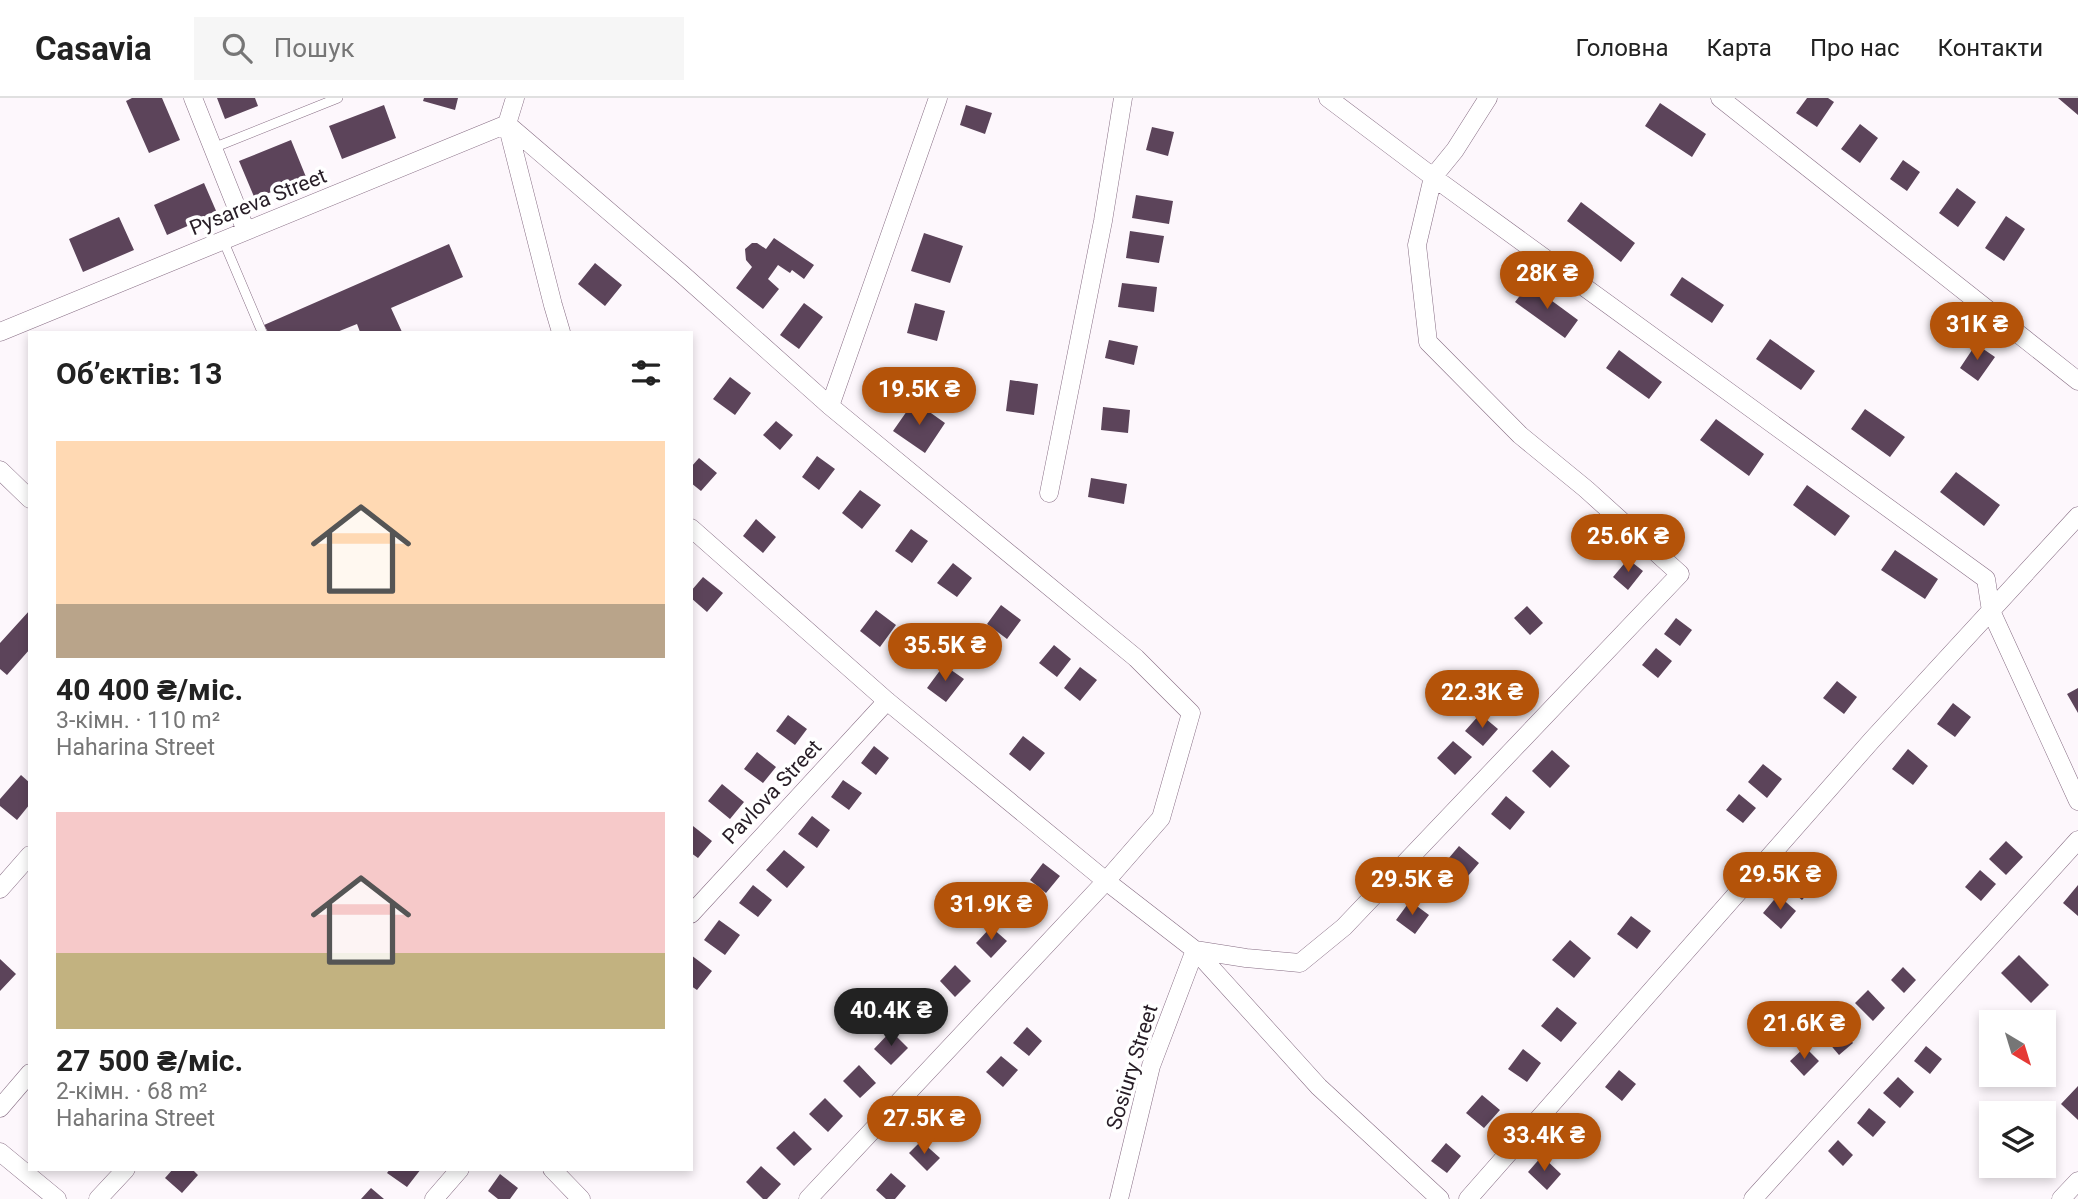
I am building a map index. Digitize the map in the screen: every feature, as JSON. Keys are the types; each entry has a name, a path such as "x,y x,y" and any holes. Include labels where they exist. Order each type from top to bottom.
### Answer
{"street":[{"path":"193,98 246,231"},
{"path":"515,98 507,124 561,331"},
{"path":"830,406 938,98"},
{"path":"1049,493 1103,221 1123,98"},
{"path":"1328,98 1986,579 1991,611 2078,802"},
{"path":"1195,950 1300,962 1344,927 1680,574 1586,489 1520,435 1428,342 1417,245 1433,177 1455,150 1488,98"},
{"path":"1720,98 2078,381"},
{"path":"507,124 830,406 1136,658 1191,713 1161,818 1106,881 808,1199"},
{"name":"Pysareva Street","path":"0,332 507,124"},
{"path":"0,470 28,497"},
{"path":"1468,1199 1872,740 2078,516"},
{"path":"694,535 887,701 1106,881 1195,950 1320,1087 1440,1199"},
{"name":"Pavlova Street","path":"693,912 887,701"},
{"path":"1754,1199 2078,840"},
{"path":"0,890 28,857"},
{"name":"Sosiury Street","path":"1119,1199 1151,1066 1195,950"},
{"path":"0,1108 28,1075"},
{"path":"0,1152 57,1199"},
{"path":"98,1199 123,1171"},
{"path":"434,1199 458,1171"},
{"path":"554,1171 581,1199"},
{"path":"2061,1199 2078,1181"}],"lane":[{"path":"213,148 338,98"},
{"path":"223,240 262,331"}],"building":[{"path":"132,98 162,98 180,140 149,153 126,101"},
{"path":"217,98 255,98 258,106 225,119"},
{"path":"424,98 458,98 455,110 423,101"},
{"path":"1807,98 1828,98 1834,102 1817,127 1796,113"},
{"path":"2058,98 2078,98 2078,115"},
{"path":"1660,103 1706,134 1692,157 1645,126"},
{"path":"384,105 396,138 342,159 329,126"},
{"path":"966,105 992,113 985,134 960,125"},
{"path":"1860,124 1878,138 1860,163 1841,149"},
{"path":"1152,127 1174,132 1168,156 1146,150"},
{"path":"291,140 306,177 255,199 239,161"},
{"path":"1903,160 1920,172 1907,191 1890,179"},
{"path":"204,183 217,213 167,235 154,205"},
{"path":"1957,188 1976,202 1958,227 1939,213"},
{"path":"1136,195 1173,201 1169,224 1132,218"},
{"path":"1581,202 1635,243 1621,262 1567,221"},
{"path":"2006,216 2025,229 2004,261 1985,248"},
{"path":"119,217 134,250 83,272 69,239"},
{"path":"1130,231 1164,236 1159,263 1126,258"},
{"path":"924,233 963,246 950,283 911,271"},
{"path":"774,238 814,265 804,279 792,270 790,273 778,265 768,279 779,289 763,309 736,288 752,267 746,260 745,249 752,243 757,243 766,249"},
{"path":"449,244 463,277 391,308 402,331 360,331 357,324 340,331 267,331 264,325"},
{"path":"595,263 622,285 605,306 578,284"},
{"path":"1682,277 1724,305 1712,323 1670,295"},
{"path":"1122,283 1157,287 1154,312 1118,307"},
{"path":"1529,284 1578,320 1565,338 1515,302"},
{"path":"804,303 823,317 799,349 780,335"},
{"path":"915,303 945,311 937,341 907,333"},
{"path":"1770,339 1815,371 1801,390 1756,359"},
{"path":"1109,340 1138,346 1134,365 1105,358"},
{"path":"1976,344 1995,357 1978,381 1960,368"},
{"path":"1619,350 1662,382 1649,399 1606,368"},
{"path":"730,377 751,393 735,415 713,399"},
{"path":"1010,380 1038,384 1034,415 1006,411"},
{"path":"914,401 945,423 925,453 893,431"},
{"path":"1103,407 1130,410 1128,433 1101,430"},
{"path":"1865,409 1905,437 1890,457 1851,429"},
{"path":"1716,419 1764,454 1749,476 1700,440"},
{"path":"776,421 793,435 780,450 763,435"},
{"path":"817,456 835,469 819,490 802,477"},
{"path":"699,458 717,473 701,491 693,485 693,465"},
{"path":"1956,472 2000,505 1984,526 1940,492"},
{"path":"1091,478 1127,484 1124,504 1088,497"},
{"path":"1807,485 1850,516 1835,536 1793,505"},
{"path":"860,490 881,505 862,529 842,513"},
{"path":"756,519 776,537 763,553 743,536"},
{"path":"911,529 928,541 912,563 895,551"},
{"path":"1895,550 1938,579 1925,599 1881,570"},
{"path":"1628,559 1643,571 1628,590 1613,577"},
{"path":"953,563 972,578 957,597 937,583"},
{"path":"703,577 723,593 707,612 693,600 693,589"},
{"path":"1001,605 1021,620 1007,639 987,624"},
{"path":"1527,606 1543,623 1530,635 1514,618"},
{"path":"876,610 896,625 880,647 860,631"},
{"path":"28,612 28,651 7,675 0,669 0,643"},
{"path":"1676,618 1692,630 1680,646 1664,634"},
{"path":"1054,645 1071,659 1057,677 1039,663"},
{"path":"1656,648 1672,661 1658,678 1642,665"},
{"path":"944,665 964,679 946,702 927,688"},
{"path":"1080,667 1097,680 1080,701 1064,688"},
{"path":"1521,672 1538,689 1522,705 1505,688"},
{"path":"1837,681 1857,697 1844,714 1823,698"},
{"path":"2078,688 2078,713 2067,694"},
{"path":"1953,703 1971,717 1955,737 1937,724"},
{"path":"1480,714 1498,729 1483,746 1465,731"},
{"path":"788,715 807,729 795,745 776,731"},
{"path":"1023,736 1045,753 1030,771 1009,754"},
{"path":"1453,741 1472,757 1455,775 1437,758"},
{"path":"874,746 889,758 876,775 861,763"},
{"path":"1908,749 1928,766 1913,785 1892,769"},
{"path":"1552,750 1570,766 1550,788 1532,771"},
{"path":"757,752 776,767 763,783 744,769"},
{"path":"1763,764 1782,779 1767,798 1748,782"},
{"path":"21,775 28,781 28,806 17,820 0,806 0,799"},
{"path":"843,780 862,793 849,810 831,797"},
{"path":"722,784 744,802 730,819 708,801"},
{"path":"1739,794 1756,808 1743,823 1726,810"},
{"path":"1506,796 1525,812 1510,830 1491,814"},
{"path":"812,816 830,830 817,848 798,834"},
{"path":"693,826 712,841 698,858 693,854"},
{"path":"2006,841 2023,857 2006,875 1989,859"},
{"path":"1459,846 1479,863 1463,882 1443,865"},
{"path":"784,850 805,867 787,888 766,870"},
{"path":"1043,863 1060,876 1046,893 1030,880"},
{"path":"1803,865 1820,880 1802,900 1785,886"},
{"path":"1980,870 1996,884 1981,901 1965,887"},
{"path":"753,885 772,900 758,917 739,903"},
{"path":"2078,885 2078,916 2063,903"},
{"path":"1778,895 1796,911 1781,929 1763,913"},
{"path":"1410,901 1429,915 1415,934 1396,920"},
{"path":"1631,916 1651,931 1637,949 1617,934"},
{"path":"719,920 740,935 725,955 704,940"},
{"path":"991,927 1007,941 991,958 976,943"},
{"path":"1570,940 1591,958 1574,978 1552,960"},
{"path":"2019,955 2049,985 2031,1003 2001,973"},
{"path":"693,957 712,971 697,990 693,987"},
{"path":"0,959 16,974 0,991"},
{"path":"955,965 971,981 955,997 940,981"},
{"path":"1903,967 1916,980 1904,993 1891,980"},
{"path":"1868,990 1885,1008 1873,1021 1855,1003"},
{"path":"917,1002 934,1018 920,1034 903,1018"},
{"path":"1557,1007 1577,1023 1561,1042 1541,1026"},
{"path":"1837,1023 1853,1043 1839,1055 1822,1035"},
{"path":"1027,1027 1042,1041 1029,1056 1013,1043"},
{"path":"891,1031 908,1048 891,1065 874,1049"},
{"path":"1926,1046 1942,1059 1930,1074 1914,1061"},
{"path":"1805,1047 1819,1061 1804,1076 1790,1061"},
{"path":"1523,1049 1541,1063 1527,1082 1508,1069"},
{"path":"1001,1056 1018,1070 1003,1087 986,1072"},
{"path":"859,1065 876,1083 860,1098 843,1081"},
{"path":"1619,1070 1636,1084 1622,1101 1605,1087"},
{"path":"1898,1077 1914,1092 1900,1108 1883,1093"},
{"path":"2078,1086 2078,1120 2061,1104"},
{"path":"1482,1095 1500,1110 1484,1128 1466,1113"},
{"path":"825,1098 843,1116 828,1132 809,1114"},
{"path":"1869,1108 1886,1122 1873,1137 1857,1123"},
{"path":"947,1110 965,1124 950,1142 933,1128"},
{"path":"1578,1115 1597,1130 1584,1146 1566,1130"},
{"path":"794,1131 812,1149 794,1166 776,1148"},
{"path":"1838,1140 1853,1155 1843,1166 1828,1151"},
{"path":"921,1141 940,1158 927,1171 909,1153"},
{"path":"1446,1143 1461,1156 1447,1173 1431,1161"},
{"path":"1542,1156 1561,1174 1547,1190 1528,1172"},
{"path":"761,1166 781,1184 767,1199 763,1199 746,1182"},
{"path":"171,1171 194,1171 198,1175 182,1193 165,1178"},
{"path":"388,1171 419,1171 407,1187 387,1173"},
{"path":"891,1173 906,1186 895,1199 886,1199 876,1190"},
{"path":"500,1174 518,1188 510,1199 498,1199 488,1191"},
{"path":"371,1188 384,1199 361,1199"}]}
